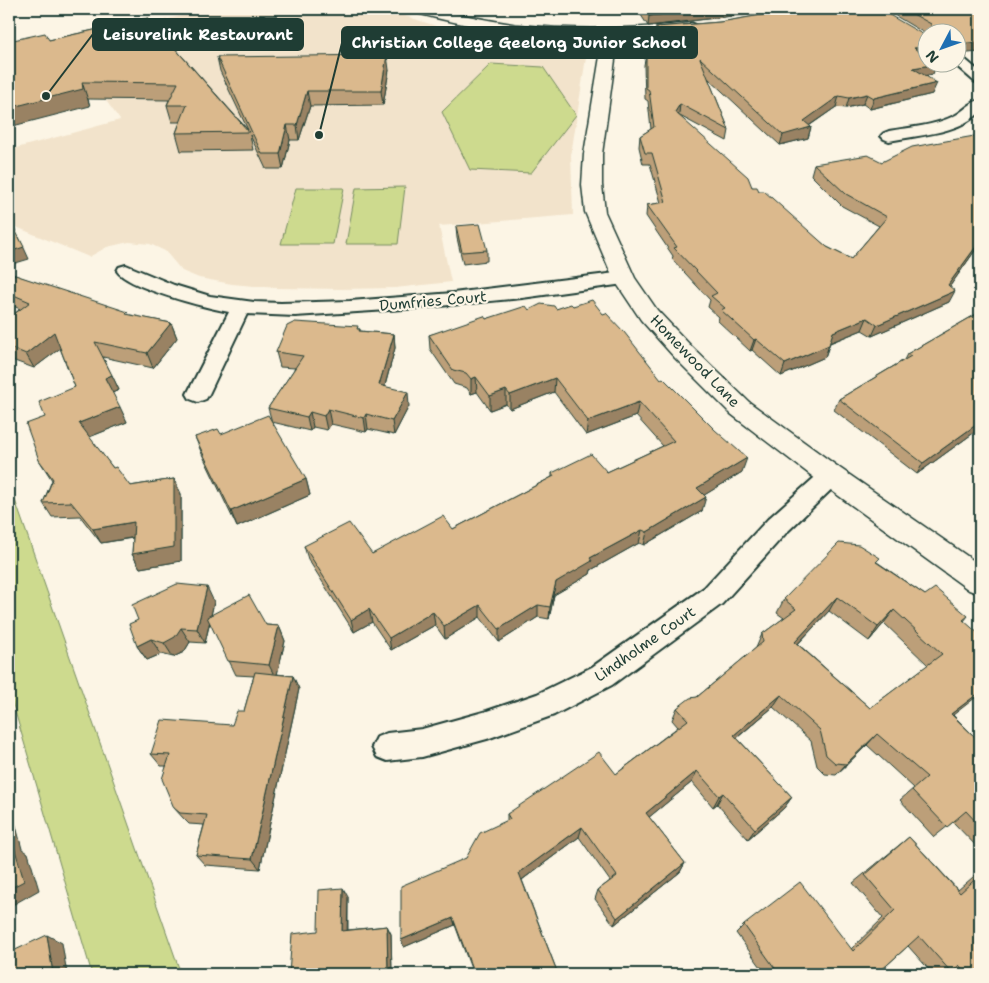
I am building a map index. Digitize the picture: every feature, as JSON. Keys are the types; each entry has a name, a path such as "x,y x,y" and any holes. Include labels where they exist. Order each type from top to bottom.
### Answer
{"street":[{"path":"418,9 494,26 535,31 611,34 707,27"},
{"path":"769,15 798,12"},
{"name":"Homewood Lane","path":"611,34 593,154 592,185 595,212 624,278 649,315 683,352 740,408 831,476 980,581"},
{"path":"966,67 980,79"},
{"path":"889,136 943,125 964,118 980,104"},
{"name":"Dumfries Court","path":"126,271 156,286 189,297 240,307 326,307 460,300 624,278"},
{"path":"198,394 240,307"},
{"name":"Lindholme Court","path":"386,747 422,743 487,725 544,705 602,676 713,596 777,526 831,476"}],"shaded area":[{"path":"211,9 384,9 436,26 469,33 583,47 587,51 571,155 573,215 439,226 451,282 395,288 341,289 277,288 232,284 199,278 182,271 165,251 150,244 129,242 107,247 89,257 9,224 9,150 120,120 66,45 78,40"}],"green space":[{"path":"491,64 543,67 576,115 531,173 470,170 442,112"},
{"path":"405,187 398,244 346,244 356,188"},
{"path":"296,188 344,188 333,244 281,244"},
{"path":"9,483 181,974 92,974 9,691"}],"building":[{"path":"645,9 709,9 649,16"},
{"path":"797,9 879,9 916,30 916,48 914,48 916,50 916,68 913,68 916,72 919,72 937,83 874,98 867,94 849,98 839,96 804,121 811,127 783,135 700,58 729,130 680,104 675,112 748,177 752,187 757,187 759,191 764,191 827,247 851,259 887,217 846,194 814,164 868,155 882,162 912,147 980,135 980,241 948,285 955,291 877,325 867,318 833,332 829,345 785,364 756,339 754,340 721,310 725,308 711,296 717,293 674,248 677,247 647,205 666,202 652,153 645,153 640,136 654,127 649,90 646,88 646,55 658,44 667,43 656,27 720,22"},
{"path":"904,9 980,9 980,42 966,43 966,22 927,22"},
{"path":"148,18 249,132 176,133 187,105 167,105 178,83 82,82 83,89 9,108 9,41 45,33 49,40"},
{"path":"387,55 381,91 307,91 297,125 287,125 280,154 262,154 217,57"},
{"path":"480,224 487,250 462,252 456,226"},
{"path":"13,226 24,247 9,252 9,227"},
{"path":"9,273 128,312 126,314 171,323 147,353 95,342 112,375 105,378 120,407 79,423 113,468 116,467 130,486 174,479 174,547 132,554 134,522 93,529 71,502 43,503 53,479 39,460 26,424 45,417 39,402 75,387 54,332 26,354 9,347 9,318 30,302 9,293"},
{"path":"592,300 603,314 606,313 624,332 661,379 663,378 715,430 747,458 697,488 706,497 647,532 642,530 590,558 592,561 556,582 550,607 538,605 499,629 480,605 444,626 433,612 389,638 369,609 351,620 304,546 349,523 372,554 443,516 453,529 554,476 552,473 591,454 607,472 674,441 639,402 588,421 555,378 510,395 506,390 490,396 476,377 471,379 466,373 453,370 429,335 484,316 486,319 526,306 529,310 541,304 554,306 556,309"},
{"path":"980,312 980,422 923,463 839,399 911,356 907,354"},
{"path":"295,322 358,326 357,329 360,329 359,331 394,334 379,385 408,392 392,421 366,414 364,418 328,409 324,416 310,412 307,417 268,408 303,356 276,352 287,326"},
{"path":"268,415 306,479 231,511 195,437 218,429 221,434"},
{"path":"839,543 859,545 880,558 876,562 925,595 935,588 968,616 963,620 980,635 980,692 951,714 980,742 980,826 966,811 947,827 912,790 927,777 877,734 846,764 835,763 826,755 820,730 781,695 734,735 792,797 755,829 723,793 719,796 697,771 646,813 685,863 617,918 598,890 617,876 582,827 519,873 558,974 474,974 453,918 401,940 401,886 466,858 480,833 510,819 507,814 599,752 616,774 688,720 677,708 690,698 697,697 763,642 762,634 796,609 784,599","holes":["837,597 878,627 894,610 942,654 870,708 795,642"]},
{"path":"177,584 207,587 197,629 181,628 175,637 164,643 151,639 137,646 129,624 138,620 132,605"},
{"path":"249,595 266,625 279,626 269,665 228,661 207,617"},
{"path":"255,672 293,676 252,859 196,855 207,815 180,813 174,808 162,779 170,755 151,754 162,720 232,725 237,711 244,711"},
{"path":"909,837 960,893 980,875 980,971 977,974 967,974 959,965 952,973 919,936 877,974 779,974 744,925 800,882 853,951 895,910 865,875"},
{"path":"13,843 24,881 9,889 9,845"},
{"path":"343,888 342,931 387,926 388,974 306,974 306,972 289,974 292,934 318,931 319,890"},
{"path":"47,935 53,974 9,974 9,953"}],"place":[{"name":"Leisurelink Restaurant","path":"46,96"},
{"name":"Christian College Geelong Junior School","path":"319,135"}]}
